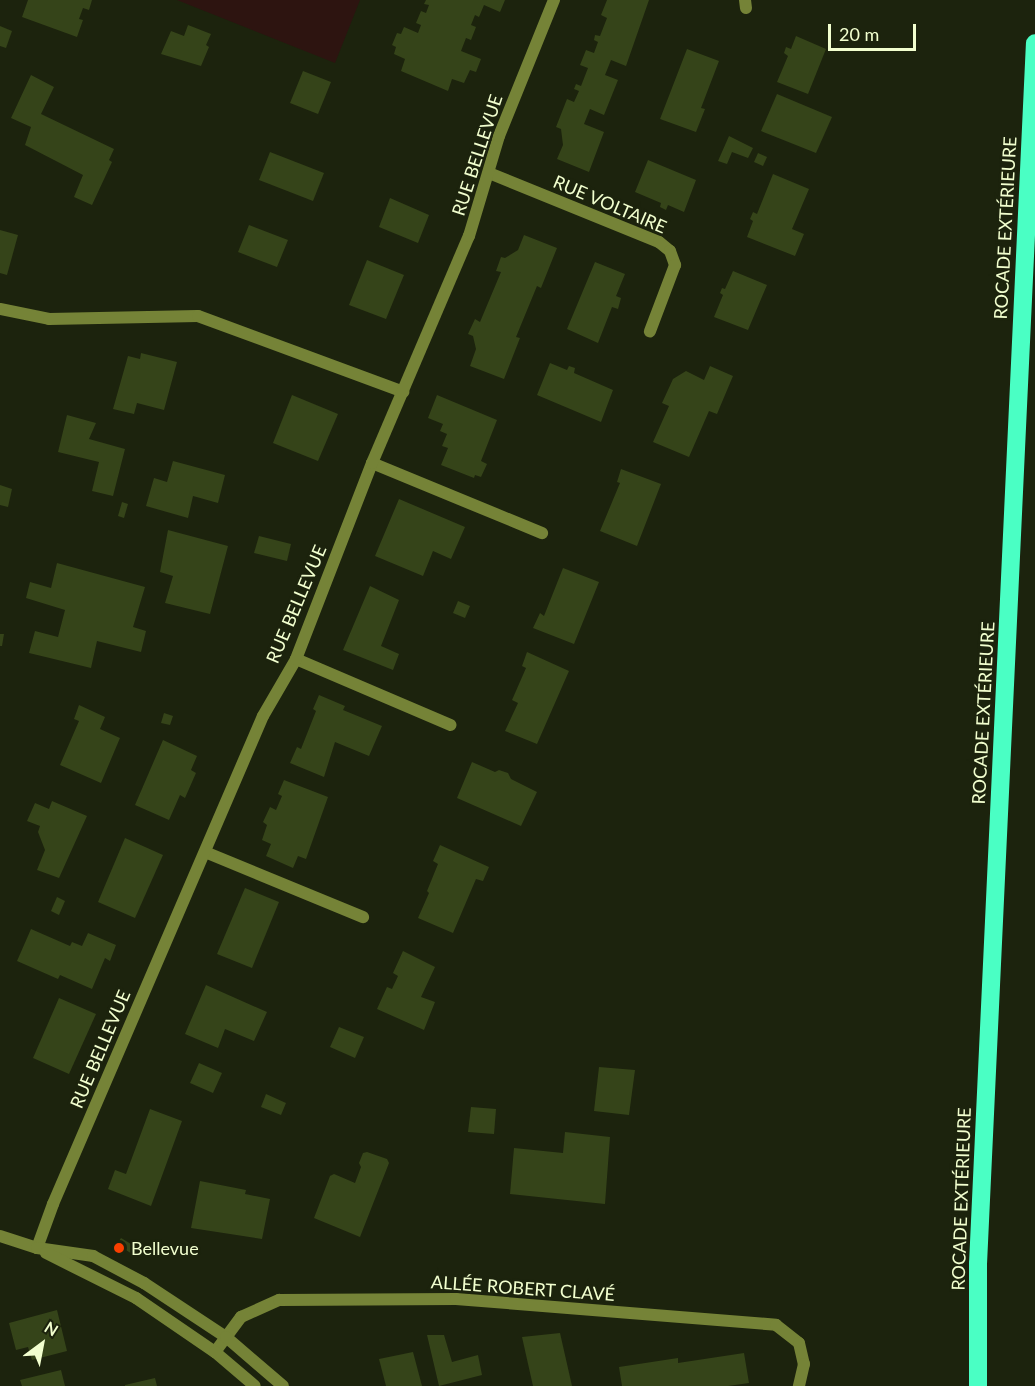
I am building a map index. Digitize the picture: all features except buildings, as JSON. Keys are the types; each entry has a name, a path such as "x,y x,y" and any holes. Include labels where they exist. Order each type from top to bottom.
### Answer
{"highway":[{"name":"ROCADE EXTÉRIEURE","path":"978,1386 978,1264 1035,43"}],"street":[{"name":"RUE BELLEVUE","path":"37,1248 52,1204 263,716 296,659 372,463 469,236 500,136 554,0"},
{"name":"RUE VOLTAIRE","path":"489,173 659,242 670,251 675,265 650,331"},
{"path":"0,309 49,319 198,316 403,392"},
{"path":"372,463 543,533"},
{"path":"296,659 452,725"},
{"path":"205,852 363,916"},
{"path":"0,1236 37,1248 136,1298 215,1352 255,1386"},
{"path":"37,1248 93,1256 144,1283 226,1337 283,1386"},
{"name":"ALLÉE ROBERT CLAVÉ","path":"215,1352 241,1317 279,1300 456,1299 776,1325 799,1342 804,1364 799,1386"}],"shaded area":[{"path":"177,0 360,0 335,63"}],"place":[{"name":"Bellevue","path":"119,1248"}]}
